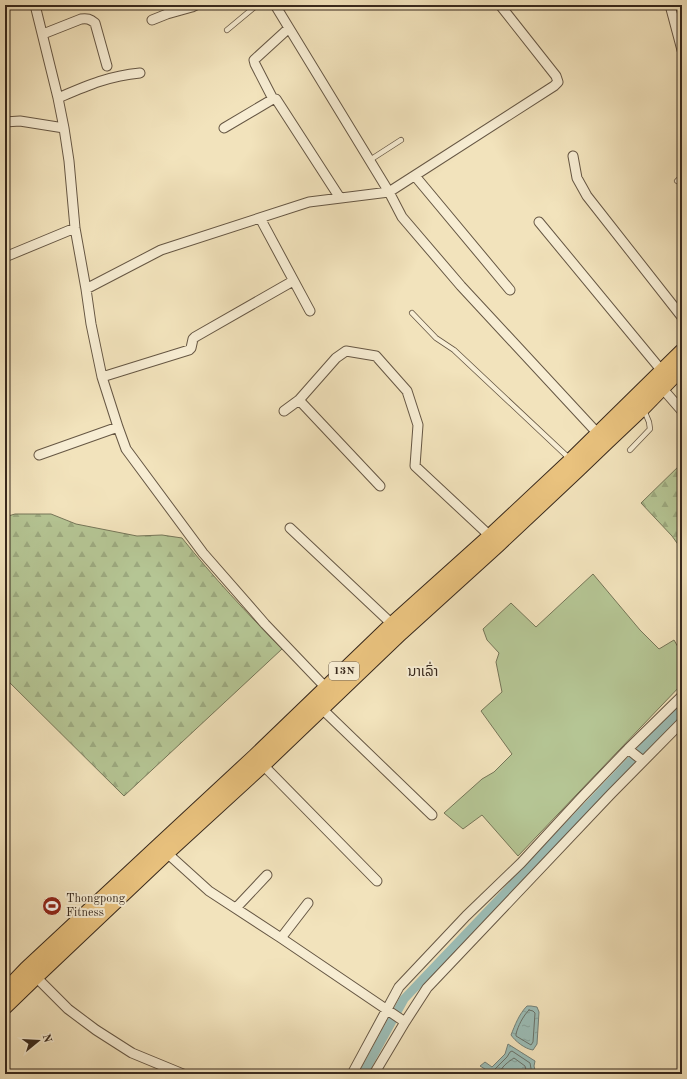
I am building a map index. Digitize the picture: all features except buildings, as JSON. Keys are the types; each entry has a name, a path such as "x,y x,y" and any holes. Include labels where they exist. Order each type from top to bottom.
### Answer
{"highway":[{"name":"13N","path":"331,692 401,633 579,469 634,399 682,351"},
{"name":"13N","path":"7,996 318,705 392,624 490,536 571,460 643,408 682,368"},
{"name":"13N","path":"31,972 167,853 263,765 318,705"}],"street":[{"path":"35,5 64,128 69,161 75,228 91,324 102,377 126,449 202,553 264,624 331,692"},
{"path":"152,20 196,5"},
{"path":"275,5 370,160 402,217 461,286 602,438"},
{"path":"86,289 161,250 309,202 389,192 554,86 558,82 556,76 500,5"},
{"path":"670,5 680,31 682,50"},
{"path":"43,34 81,19 85,18 91,20 95,24 107,66"},
{"path":"289,28 254,60 255,64 274,99 278,101 340,198"},
{"path":"58,98 100,81 123,74 140,73"},
{"path":"224,128 274,99"},
{"path":"5,122 20,121 64,128"},
{"path":"573,156 577,178 587,196 682,317"},
{"path":"415,176 510,290"},
{"path":"260,218 310,311"},
{"path":"538,222 662,371"},
{"path":"5,257 75,228"},
{"path":"102,377 189,350 193,339 293,281"},
{"path":"284,411 299,400 336,358 346,350 376,356 407,391 418,425 415,466 490,536"},
{"path":"662,388 682,411"},
{"path":"299,400 380,486"},
{"path":"39,455 118,427"},
{"path":"290,528 392,624"},
{"path":"352,1074 390,1011 399,987 466,916 521,863 628,749 682,696"},
{"path":"318,705 432,815"},
{"path":"374,1074 403,1021 426,988 682,722"},
{"path":"628,749 643,761"},
{"path":"263,765 377,881"},
{"path":"167,853 209,891 403,1021"},
{"path":"236,908 267,875"},
{"path":"281,938 308,903"},
{"path":"31,972 68,1009 96,1030 132,1053 183,1074"}],"lane":[{"path":"227,30 257,5"},
{"path":"370,160 401,140"},
{"path":"677,181 682,176"},
{"path":"412,313 436,338 454,350 571,460"},
{"path":"630,450 650,428 643,408"}],"green space":[{"path":"682,463 682,550 672,536 641,503"},
{"path":"15,514 51,514 76,524 137,536 162,535 182,538 230,595 282,649 124,796 5,678 5,517"},
{"path":"593,574 640,630 659,649 674,640 682,654 682,684 518,856 482,815 463,829 444,813 482,779 494,772 512,754 481,711 502,692 496,662 499,653 487,640 483,629 511,603 536,627"}],"water":[{"path":"527,1006 537,1007 539,1012 537,1044 533,1050 520,1044 511,1035 519,1016"},
{"path":"508,1044 535,1061 534,1066 536,1074 493,1074 480,1066 485,1062 492,1067 505,1054"}],"waterway":[{"path":"363,1074 404,999 682,709"}],"place":[{"name":"Thongpong Fitness","path":"52,906"}],"district":[{"name":"ນາເລົ່າ","path":"423,672"}]}
